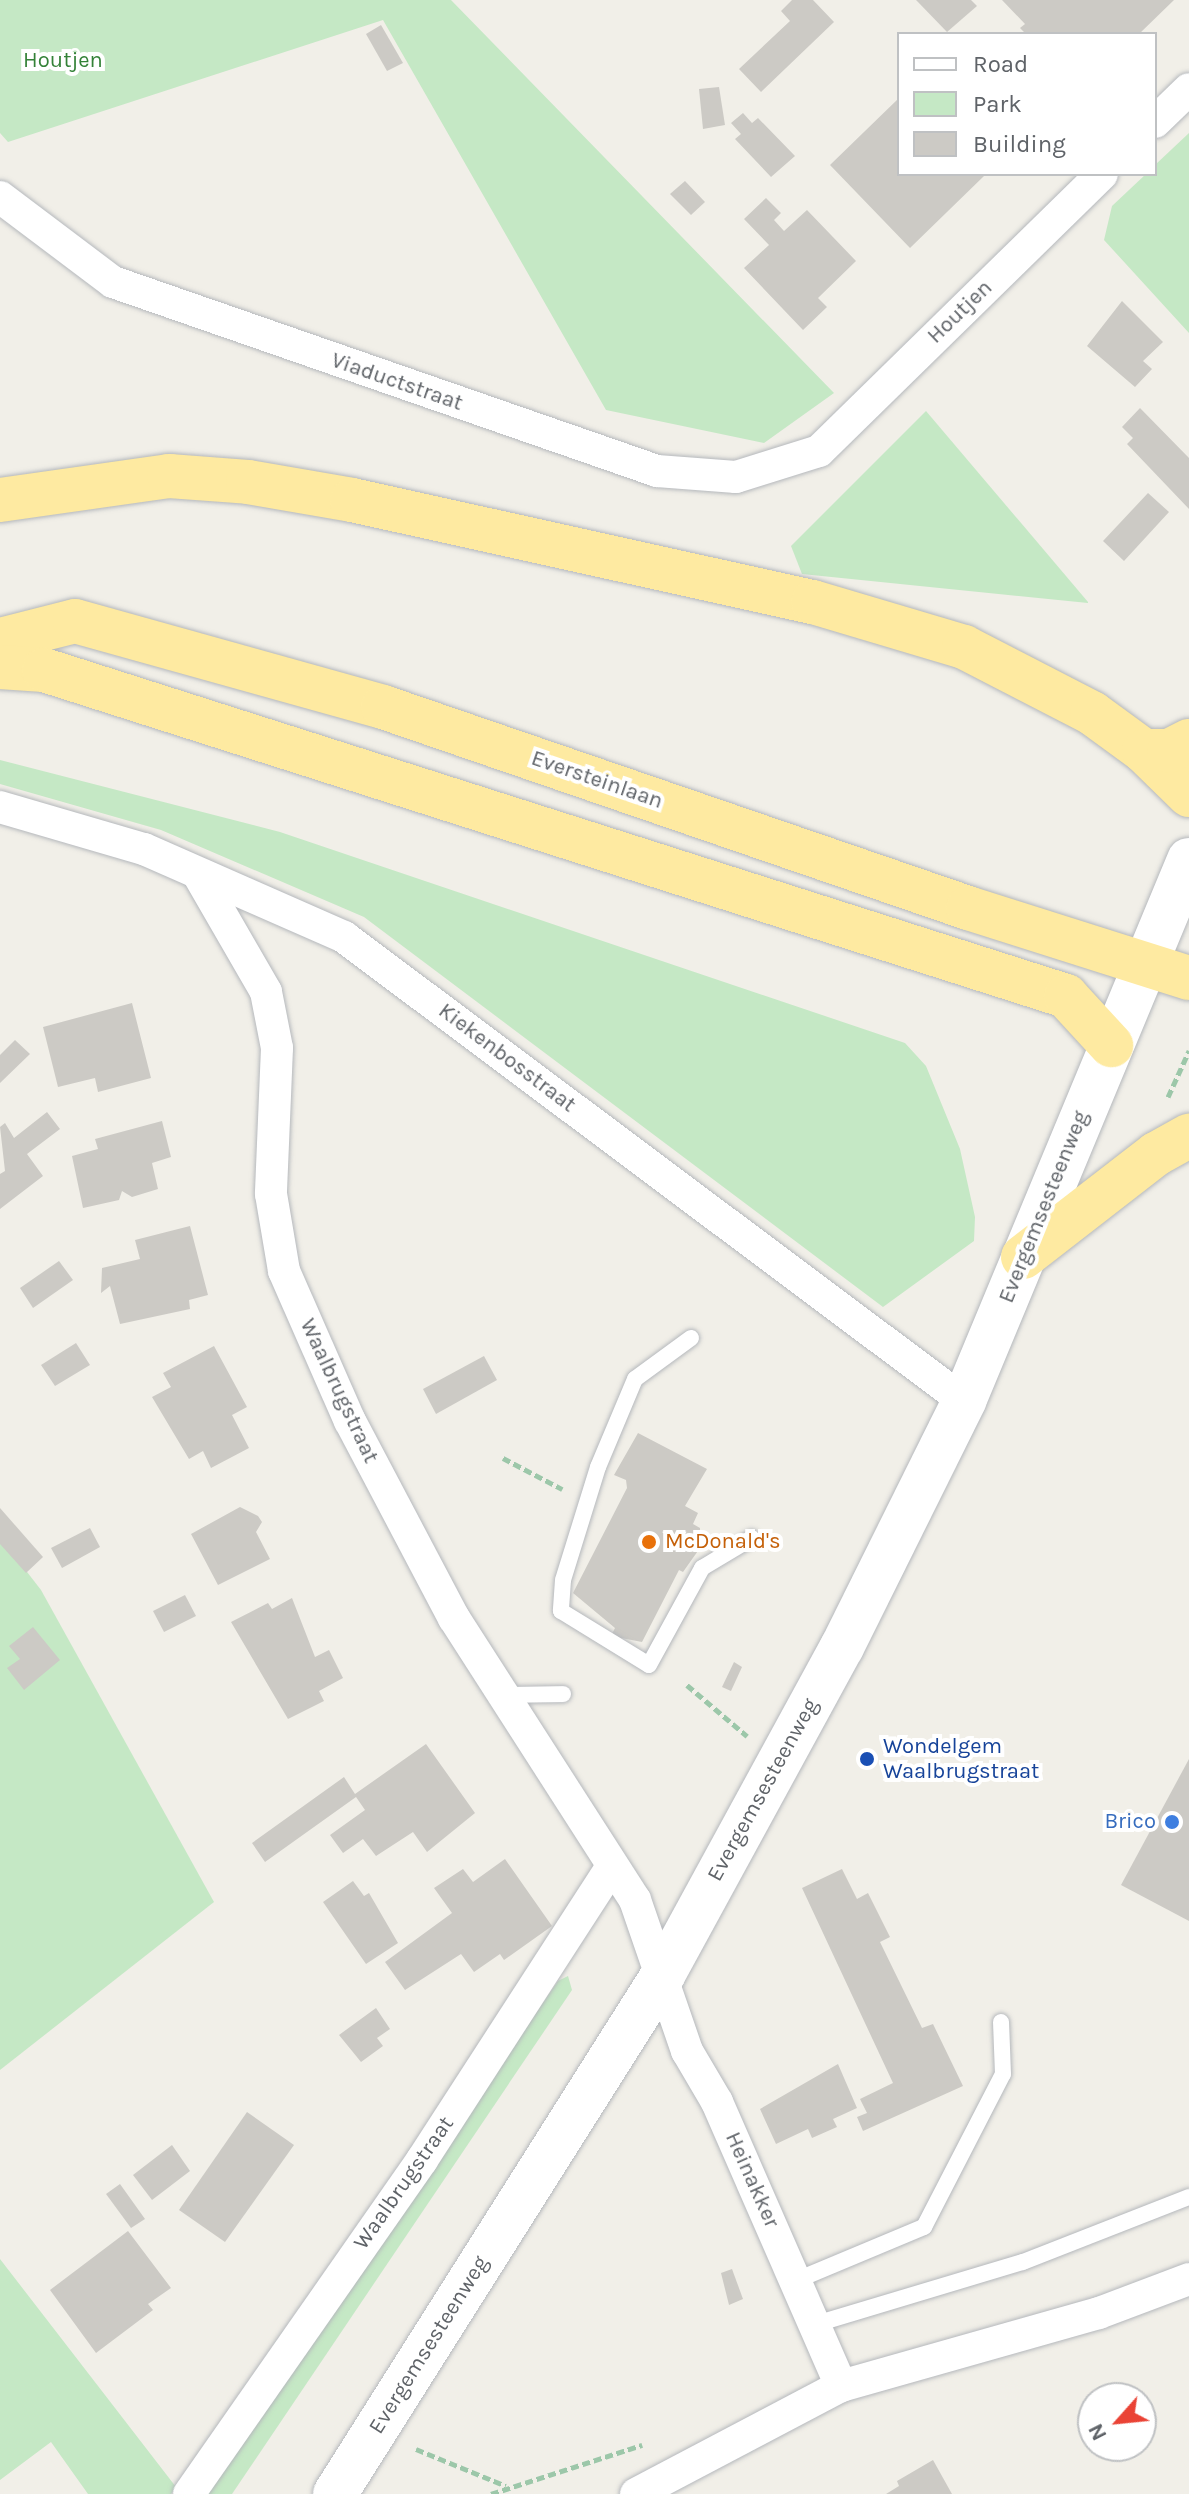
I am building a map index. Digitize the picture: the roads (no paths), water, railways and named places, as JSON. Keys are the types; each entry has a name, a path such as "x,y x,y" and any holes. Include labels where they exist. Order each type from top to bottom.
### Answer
{"highway":[{"path":"0,500 169,476 352,500 813,602 964,647 1092,713 1144,751 1189,795"},
{"name":"Eversteinlaan","path":"0,640 75,621 326,690 1189,978"},
{"path":"0,667 44,670 1066,996 1111,1045"},
{"path":"1144,751 1169,751 1189,741"},
{"path":"1023,1257 1156,1154 1189,1136"}],"main road":[{"name":"Evergemsesteenweg","path":"335,2494 663,1975 842,1647 964,1401 1189,860"},
{"path":"1145,964 1189,958"}],"street":[{"path":"1157,120 1189,89"},
{"name":"Houtjen","path":"819,451 1100,176"},
{"name":"Viaductstraat","path":"0,197 113,282 657,471 736,477 819,451"},
{"name":"Kiekenbosstraat","path":"0,807 144,849 344,937 964,1401"},
{"name":"Waalbrugstraat","path":"198,874 266,992 277,1048 271,1194 284,1271 350,1421 499,1695 635,1900 663,1975"},
{"name":"Waalbrugstraat","path":"189,2494 422,2160 611,1868"},
{"name":"Heinakker","path":"663,1975 687,2051 717,2102 841,2386"},
{"path":"636,2494 841,2386 1099,2313 1189,2279"}],"lane":[{"path":"691,1338 635,1379 587,1503 563,1580 561,1611 649,1665 702,1568 752,1538"},
{"path":"499,1695 563,1694"},
{"path":"797,2280 924,2227 1003,2074 1001,2022"},
{"path":"816,2324 1023,2262 1189,2197"}],"place":[{"name":"McDonald's","path":"649,1542"},
{"name":"Wondelgem Waalbrugstraat","path":"867,1759"},
{"name":"Brico","path":"1172,1822"}]}
